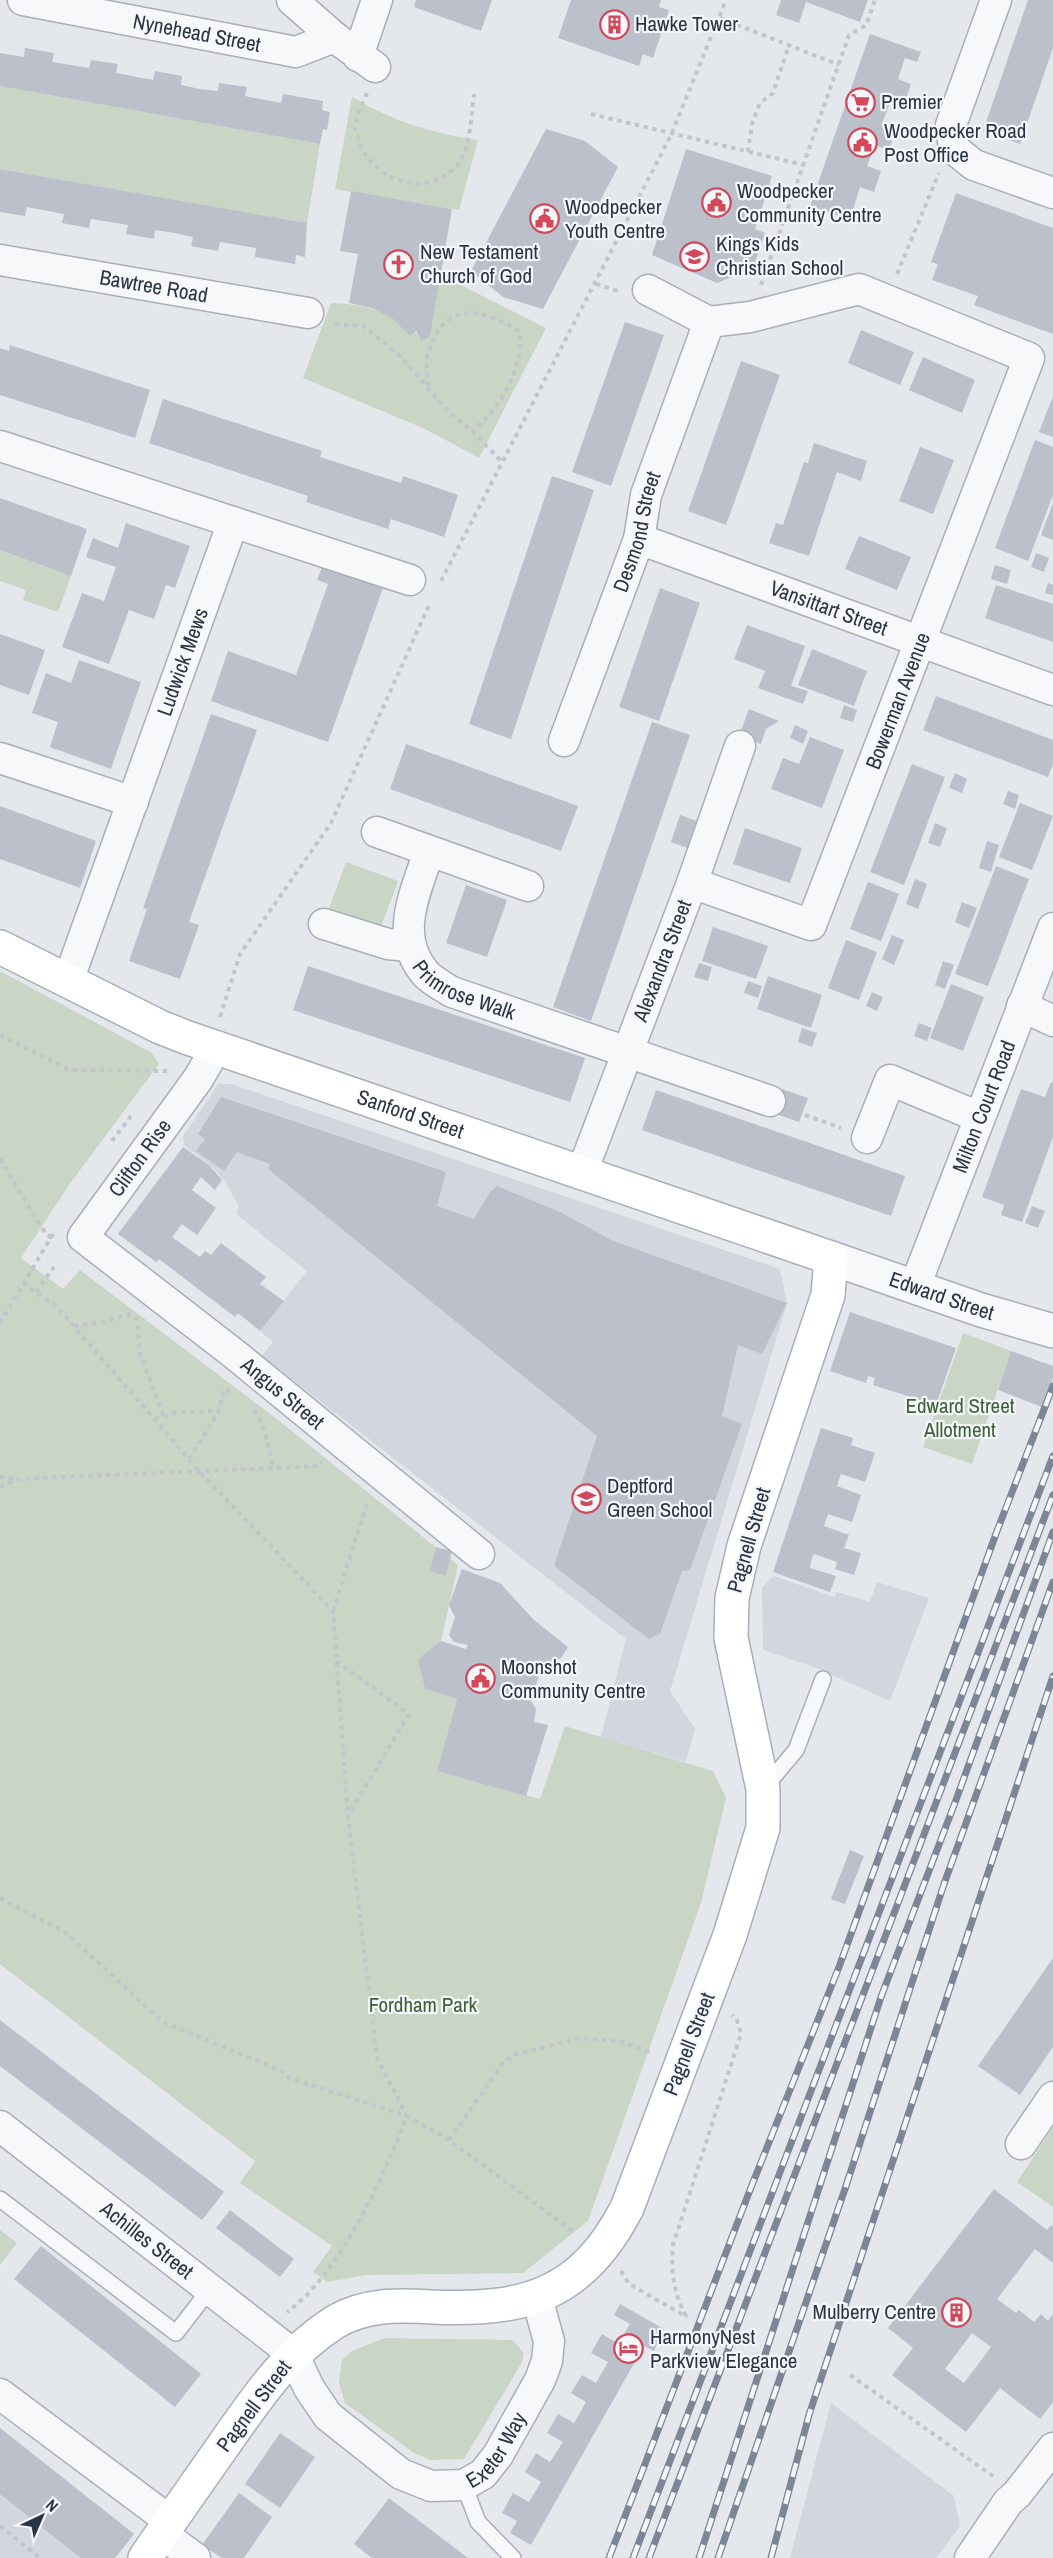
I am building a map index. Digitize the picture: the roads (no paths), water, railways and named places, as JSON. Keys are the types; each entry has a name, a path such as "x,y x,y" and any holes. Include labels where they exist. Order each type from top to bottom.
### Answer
{"main road":[{"name":"Sanford Street","path":"0,947 160,1027 831,1258"},
{"name":"Pagnell Street","path":"159,2538 266,2385 293,2354 337,2321 363,2310 395,2305 499,2307 537,2298 574,2276 614,2235 627,2208 751,1874 763,1828 763,1789 731,1638 732,1598 751,1524 828,1295 831,1258"}],"street":[{"name":"Nynehead Street","path":"23,0 296,52 334,37"},
{"path":"292,0 334,37 366,61 377,0"},
{"path":"996,0 951,125 954,149 974,165 1053,194"},
{"name":"Bawtree Road","path":"0,260 308,313"},
{"name":"Bowerman Avenue","path":"692,883 811,925 1029,358 859,289 750,317 709,322"},
{"path":"648,290 709,322"},
{"name":"Desmond Street","path":"564,741 639,539 646,495 709,322"},
{"path":"0,446 410,580"},
{"name":"Ludwick Mews","path":"68,981 233,522"},
{"name":"Vansittart Street","path":"639,539 1053,690"},
{"name":"Alexandra Street","path":"582,1172 692,883 740,746"},
{"path":"0,758 133,802"},
{"path":"377,832 528,886"},
{"name":"Primrose Walk","path":"429,851 407,917 409,946 426,974 452,992 626,1054 770,1101"},
{"path":"324,924 388,944 409,946"},
{"name":"Milton Court Road","path":"915,1286 1053,928"},
{"path":"1022,1006 1053,1021"},
{"name":"Clifton Rise","path":"69,1239 198,1079 208,1062 211,1045"},
{"path":"867,1138 890,1080 979,1116"},
{"name":"Angus Street","path":"69,1239 233,1353 478,1554"},
{"name":"Edward Street","path":"831,1258 981,1310 1053,1331"},
{"path":"1021,2144 1053,2097"},
{"name":"Achilles Street","path":"0,2126 293,2354"},
{"name":"Exeter Way","path":"293,2354 309,2388 328,2416 401,2474 431,2486 464,2485 483,2474 498,2454 540,2380 547,2361 549,2341 537,2298"},
{"path":"0,2394 159,2538 195,2558"},
{"path":"970,2558 1008,2502 1009,2488 1053,2448"}],"lane":[{"path":"763,1789 796,1750 823,1679"},
{"path":"0,2199 176,2333 210,2289"},
{"path":"464,2485 478,2522 513,2558"}],"railway":[{"path":"609,2558 750,2190 839,1967 997,1531 1053,1386"},
{"path":"633,2558 1053,1456"},
{"path":"649,2558 1053,1495"},
{"path":"699,2558 881,1997 956,1800 1053,1532"},
{"path":"718,2558 846,2186 944,1884 1053,1582"},
{"path":"771,2558 809,2415 1053,1676"}],"place":[{"name":"Hawke Tower","path":"614,24"},
{"name":"Premier","path":"860,102"},
{"name":"Woodpecker Road Post Office","path":"863,143"},
{"name":"Woodpecker Community Centre","path":"716,203"},
{"name":"Woodpecker Youth Centre","path":"544,219"},
{"name":"Kings Kids Christian School","path":"695,256"},
{"name":"New Testament Church of God","path":"399,264"},
{"name":"Deptford Green School","path":"586,1498"},
{"name":"Moonshot Community Centre","path":"480,1679"},
{"name":"Mulberry Centre","path":"957,2312"},
{"name":"HarmonyNest Parkview Elegance","path":"629,2349"}],"park label":[{"name":"Edward Street Allotment","path":"960,1418"},
{"name":"Fordham Park","path":"423,2005"}]}
